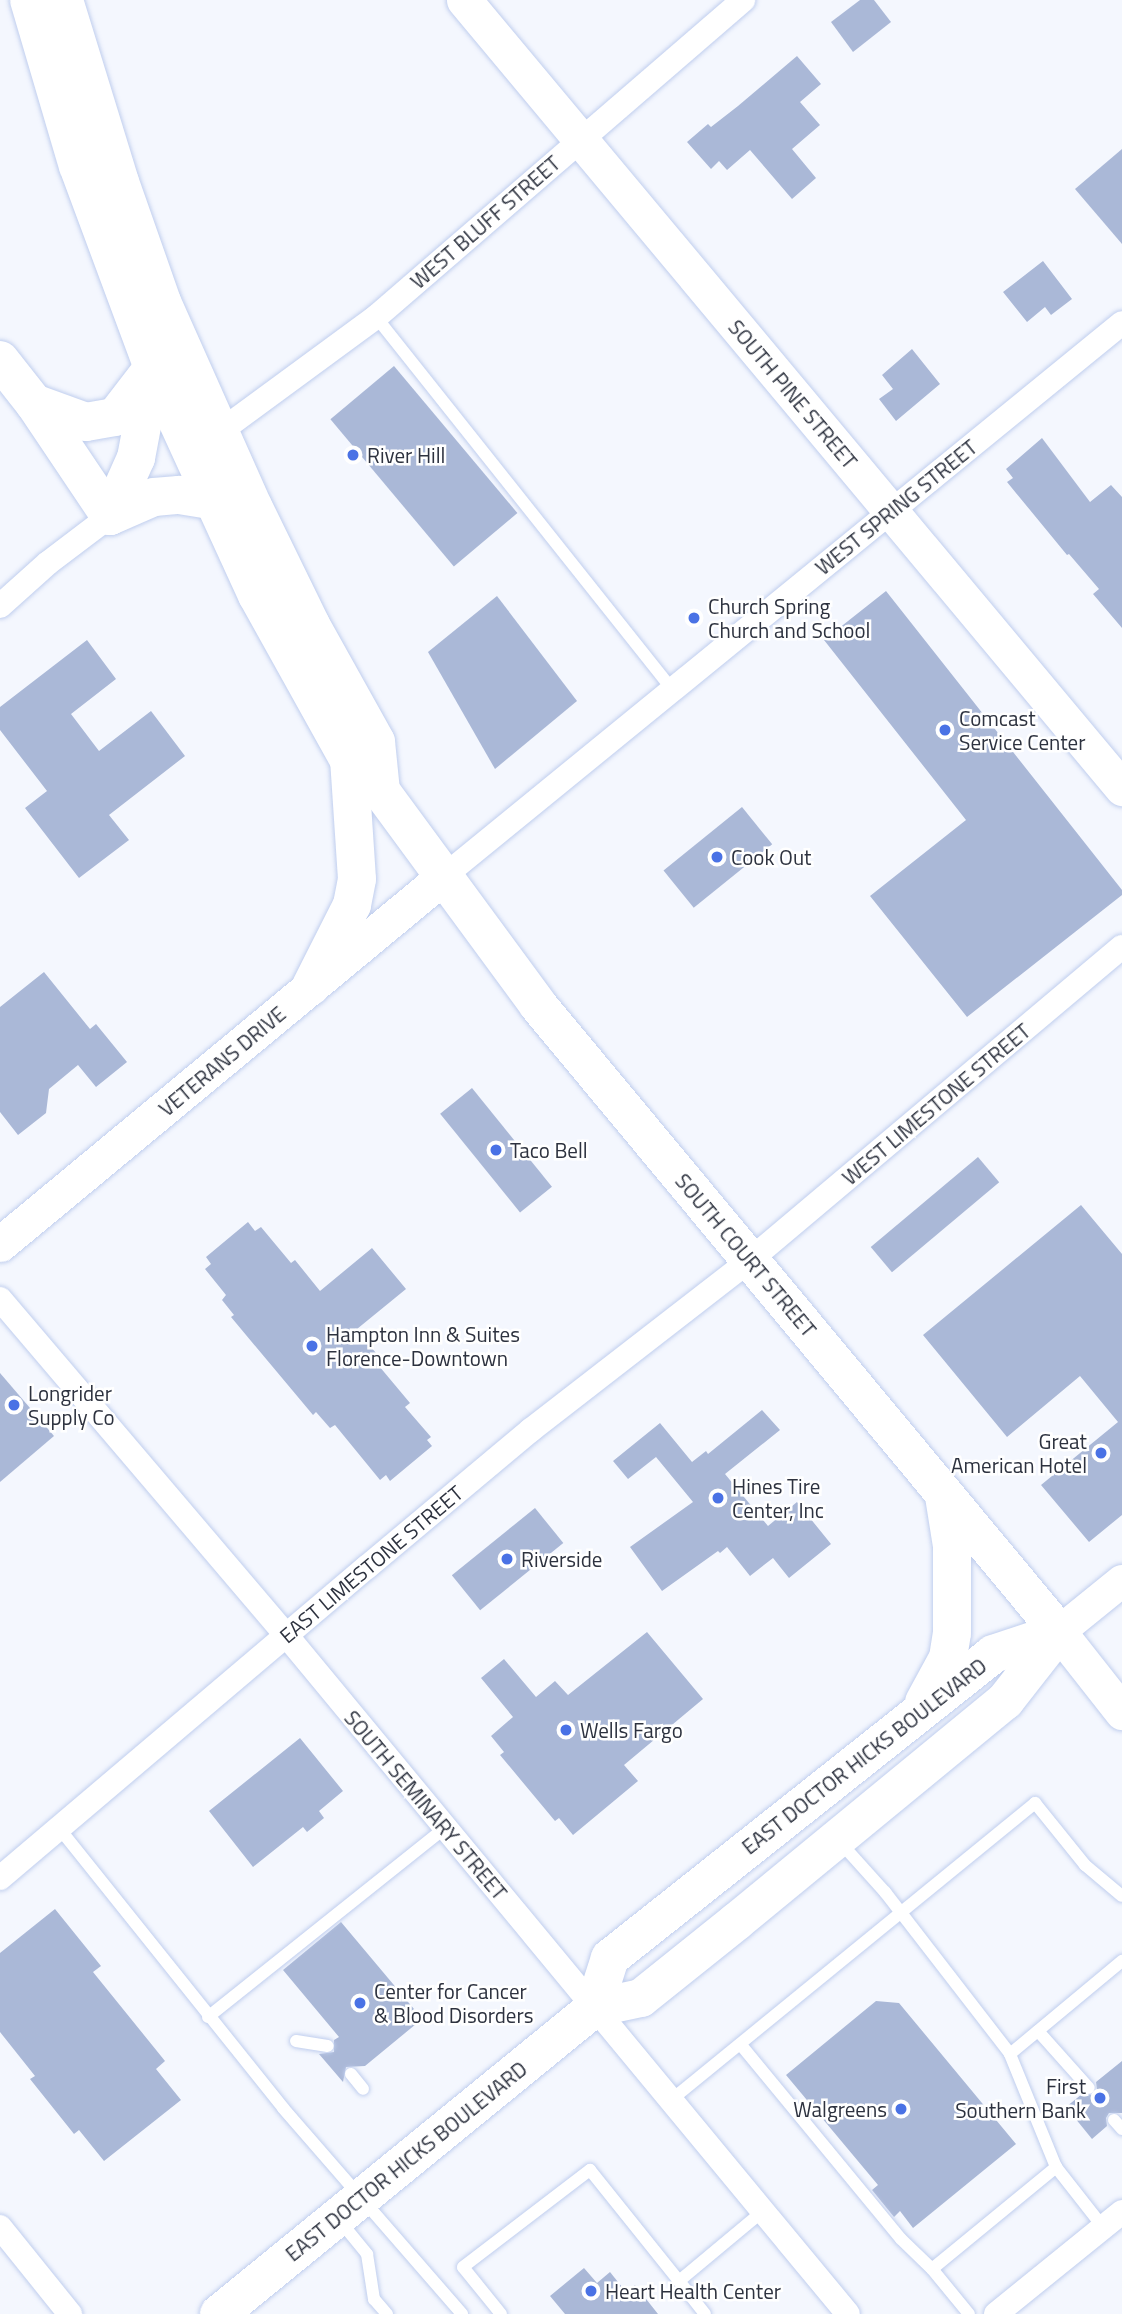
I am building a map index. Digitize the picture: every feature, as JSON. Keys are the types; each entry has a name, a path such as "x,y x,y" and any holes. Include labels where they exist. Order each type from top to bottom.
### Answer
{"main road":[{"path":"29,0 78,166 153,368 212,500 290,658 349,760 357,879 352,905 311,986"},
{"path":"64,0 120,182 162,302 218,433 311,625 376,742 381,791"},
{"name":"SOUTH PINE STREET","path":"464,0 1122,788"},
{"path":"0,360 34,403 110,516"},
{"path":"34,403 86,422 115,417 153,368"},
{"path":"110,516 136,458 153,368"},
{"path":"110,516 154,496 179,495 212,500"},
{"name":"SOUTH COURT STREET","path":"349,760 381,791 538,1005 1059,1632 1122,1712"},
{"name":"VETERANS DRIVE","path":"0,1244 443,877"},
{"path":"917,1714 948,1658 952,1633 952,1546 944,1494"},
{"name":"EAST DOCTOR HICKS BOULEVARD","path":"594,2008 610,1958 993,1654 1059,1632"},
{"name":"EAST DOCTOR HICKS BOULEVARD","path":"219,2314 594,2008 641,1998 1005,1701 1059,1632"}],"street":[{"name":"WEST BLUFF STREET","path":"218,433 376,317 580,138 743,0"},
{"name":"WEST SPRING STREET","path":"443,877 891,511 1119,330"},
{"path":"0,606 48,563 110,516"},
{"name":"WEST LIMESTONE STREET","path":"750,1260 1122,947"},
{"name":"EAST LIMESTONE STREET","path":"0,1878 531,1430 750,1260"},
{"name":"SOUTH SEMINARY STREET","path":"0,1299 286,1635 848,2314"},
{"path":"1059,1632 1122,1581"},
{"path":"996,2314 1112,2219"},
{"path":"0,2227 70,2314"}],"lane":[{"path":"376,317 673,690"},
{"path":"671,2100 1035,1803 1085,1865 1122,1896"},
{"path":"59,1828 208,2017 349,2207 462,2314"},
{"path":"208,2017 445,1828"},
{"path":"837,1838 901,1913 1010,2054 1056,2167 1112,2219"},
{"path":"1010,2054 1122,1961"},
{"path":"1038,2031 1089,2088"},
{"path":"296,2041 328,2046"},
{"path":"741,2045 901,2239 932,2269 969,2314"},
{"path":"351,2074 363,2089"},
{"path":"932,2269 1056,2167"},
{"path":"501,2314 463,2267 590,2170 705,2314"},
{"path":"349,2207 367,2254 374,2299 387,2314"},
{"path":"679,2281 763,2211"}],"building":[{"path":"860,0 874,0 891,22 853,52 831,22"},
{"path":"797,56 821,84 800,102 820,125 792,149 816,178 792,199 750,150 727,170 719,161 711,169 687,142 708,124 711,127 738,106"},
{"path":"1122,149 1122,244 1075,189"},
{"path":"1043,261 1072,299 1051,315 1045,307 1027,322 1003,292"},
{"path":"912,349 940,384 896,421 879,399 893,389 882,375"},
{"path":"394,366 517,513 454,566 330,419"},
{"path":"1042,438 1090,502 1111,485 1122,497 1122,628 1093,594 1099,589 1007,482 1013,478 1006,469"},
{"name":"Comcast Service Center","path":"886,591 1122,890 1122,895 967,1017 870,896 966,820 824,640"},
{"path":"497,596 577,701 495,769 428,652"},
{"path":"87,640 116,679 71,714 99,751 151,711 185,756 109,815 129,840 79,878 25,808 47,791 0,730 0,707"},
{"name":"Cook Out","path":"742,807 772,844 694,908 664,871"},
{"path":"44,972 90,1029 96,1024 127,1062 96,1087 78,1065 49,1089 46,1113 18,1135 0,1112 0,1007"},
{"name":"Taco Bell","path":"472,1088 552,1187 520,1212 440,1114"},
{"path":"978,1157 999,1182 892,1272 871,1247"},
{"path":"1081,1205 1122,1254 1122,1515 1089,1542 1041,1485 1118,1422 1080,1376 1007,1437 923,1335"},
{"name":"Hampton Inn & Suites Florence-Downtown","path":"248,1222 255,1231 261,1227 291,1263 295,1260 320,1291 372,1248 406,1289 357,1329 383,1362 379,1366 410,1403 405,1407 431,1437 427,1440 432,1446 390,1481 386,1475 380,1480 335,1425 330,1428 316,1412 313,1415 231,1317 234,1315 222,1300 226,1295 205,1269 211,1264 206,1257"},
{"name":"Longrider Supply Co","path":"0,1373 54,1436 0,1482"},
{"path":"762,1410 780,1430 725,1474 768,1526 797,1502 831,1544 789,1578 773,1558 750,1576 727,1547 662,1591 630,1547 693,1502 656,1457 628,1479 613,1461 660,1423 692,1462 706,1451 708,1454"},
{"name":"Riverside","path":"535,1508 563,1543 480,1610 452,1575"},
{"name":"Wells Fargo","path":"647,1632 703,1699 624,1765 638,1781 573,1835 559,1818 555,1821 500,1755 504,1752 491,1736 513,1717 481,1678 504,1659 536,1697 555,1681 568,1695"},
{"path":"300,1738 343,1791 319,1811 324,1818 307,1832 303,1827 253,1867 209,1811"},
{"path":"55,1909 101,1966 93,1972 165,2061 156,2069 181,2100 104,2161 79,2130 74,2134 30,2079 35,2076 0,2032 0,1953"},
{"name":"Center for Cancer & Blood Disorders","path":"341,1922 414,2009 408,2014 416,2024 365,2066 346,2067 343,2082 319,2054 334,2052 334,2040 339,2037 283,1970"},
{"name":"Walgreens","path":"876,2001 899,2003 1016,2144 913,2228 900,2211 894,2217 872,2190 878,2185 786,2075"},
{"name":"First Southern Bank","path":"1122,2061 1122,2113 1109,2113 1106,2118 1107,2126 1092,2139 1066,2107 1082,2094 1094,2095 1097,2090 1096,2082"},
{"name":"Heart Health Center","path":"584,2268 597,2283 610,2272 626,2292 635,2285 658,2314 565,2314 550,2296"}],"place":[{"name":"River Hill","path":"353,455"},
{"name":"Church Spring Church and School","path":"694,618"},
{"name":"Comcast Service Center","path":"945,730"},
{"name":"Cook Out","path":"717,857"},
{"name":"Taco Bell","path":"496,1150"},
{"name":"Hampton Inn & Suites Florence-Downtown","path":"312,1346"},
{"name":"Longrider Supply Co","path":"14,1405"},
{"name":"Great American Hotel","path":"1101,1453"},
{"name":"Hines Tire Center, Inc","path":"718,1498"},
{"name":"Riverside","path":"507,1559"},
{"name":"Wells Fargo","path":"566,1730"},
{"name":"Center for Cancer & Blood Disorders","path":"360,2003"},
{"name":"First Southern Bank","path":"1100,2098"},
{"name":"Walgreens","path":"901,2109"},
{"name":"Heart Health Center","path":"591,2291"}]}
